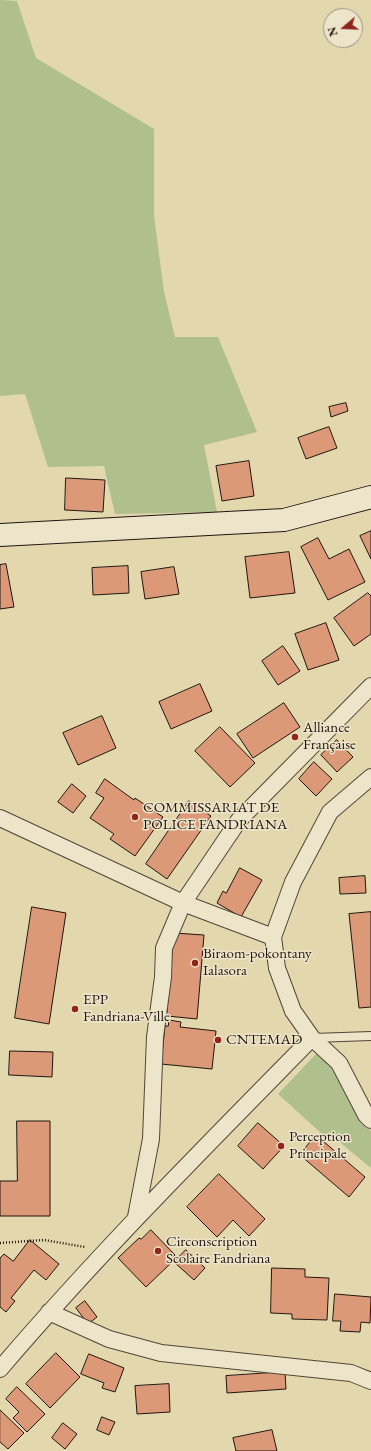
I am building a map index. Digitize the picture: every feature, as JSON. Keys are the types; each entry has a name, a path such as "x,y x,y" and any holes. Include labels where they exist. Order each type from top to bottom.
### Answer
{"main road":[{"path":"0,536 284,520 371,497"}],"street":[{"path":"136,1217 151,1140 155,1037 163,977 164,948 183,903 239,820 371,686"},
{"path":"371,777 330,812 293,882 273,937 277,968 293,1011 312,1038 339,1063 366,1115 371,1120"},
{"path":"0,818 183,903 273,937"},
{"path":"0,1369 49,1312 136,1217 312,1038"},
{"path":"49,1312 109,1339 161,1353 351,1373 371,1381"}],"lane":[{"path":"312,1038 371,1036"}],"path":[{"path":"0,1243 44,1240 106,1250"}],"green space":[{"path":"0,0 17,1 36,58 154,129 154,216 164,292 175,337 218,337 257,432 204,445 217,512 115,514 104,466 48,467 25,394 0,396"},
{"path":"316,1054 328,1063 371,1132 371,1168 336,1139 332,1143 278,1094"}],"building":[{"path":"346,403 348,411 331,417 329,407"},
{"path":"329,427 337,448 306,459 298,438"},
{"path":"249,461 254,496 222,501 216,466"},
{"path":"66,478 105,480 103,512 65,510"},
{"path":"371,531 371,559 360,536"},
{"path":"318,538 329,559 349,549 365,582 328,600 301,547"},
{"path":"289,552 295,593 250,598 245,557"},
{"path":"6,564 14,607 0,609 0,565"},
{"path":"128,566 129,593 93,595 92,568"},
{"path":"174,567 179,594 145,599 141,572"},
{"path":"368,593 371,596 371,634 354,646 334,618"},
{"path":"326,623 339,660 308,670 295,634"},
{"path":"283,646 300,671 278,685 262,661"},
{"path":"200,684 212,711 171,729 159,702"},
{"path":"284,703 300,727 253,758 237,734"},
{"path":"102,716 116,748 78,765 63,733"},
{"path":"220,727 255,763 230,787 195,751"},
{"path":"337,740 353,757 337,772 321,755"},
{"path":"314,762 332,779 316,796 299,779"},
{"path":"105,779 134,800 135,798 163,817 135,856 110,839 114,834 90,818 104,798 96,793"},
{"path":"72,784 86,796 73,813 58,802"},
{"path":"189,801 211,816 167,879 146,864"},
{"path":"240,868 262,880 241,917 217,903 223,891 226,893"},
{"path":"365,876 366,893 340,894 339,878"},
{"path":"32,907 66,913 49,1024 15,1018"},
{"path":"371,912 371,1007 359,1008 349,914"},
{"path":"174,933 204,935 197,1019 167,1016"},
{"path":"169,1020 181,1022 180,1027 216,1031 212,1069 161,1064 165,1026 168,1026"},
{"path":"10,1051 53,1052 52,1077 9,1075"},
{"path":"17,1121 50,1121 50,1216 0,1216 0,1181 17,1181"},
{"path":"258,1123 284,1146 263,1169 238,1146"},
{"path":"316,1135 365,1177 349,1197 300,1155"},
{"path":"219,1174 265,1219 249,1236 233,1220 217,1237 187,1207"},
{"path":"151,1230 175,1255 168,1262 170,1264 146,1287 118,1258 139,1238 141,1239"},
{"path":"30,1240 59,1264 46,1280 34,1270 11,1298 15,1301 6,1312 0,1307 0,1258 4,1254 13,1261"},
{"path":"186,1250 205,1268 194,1280 174,1262"},
{"path":"272,1268 305,1269 305,1277 329,1278 327,1320 292,1319 292,1314 271,1313"},
{"path":"335,1294 371,1297 370,1323 361,1322 360,1332 340,1331 341,1321 333,1321"},
{"path":"85,1301 97,1317 88,1324 76,1308"},
{"path":"56,1353 80,1377 50,1408 26,1384"},
{"path":"89,1354 124,1368 115,1392 102,1388 104,1383 81,1374"},
{"path":"285,1372 286,1389 227,1393 226,1376"},
{"path":"169,1384 170,1412 137,1414 135,1386"},
{"path":"17,1387 45,1414 27,1432 13,1418 19,1412 6,1399"},
{"path":"0,1410 24,1433 8,1449 0,1442"},
{"path":"102,1417 115,1422 109,1435 97,1430"},
{"path":"63,1423 77,1434 65,1449 52,1438"},
{"path":"272,1430 277,1451 236,1451 233,1438"}],"place":[{"name":"Alliance Française","path":"295,737"},
{"name":"COMMISSARIAT DE POLICE FANDRIANA","path":"135,817"},
{"name":"Biraom-pokontany Ialasora","path":"195,963"},
{"name":"EPP Fandriana-Ville","path":"75,1009"},
{"name":"CNTEMAD","path":"218,1040"},
{"name":"Perception Principale","path":"281,1146"},
{"name":"Circonscription Scolaire Fandriana","path":"158,1251"}]}
